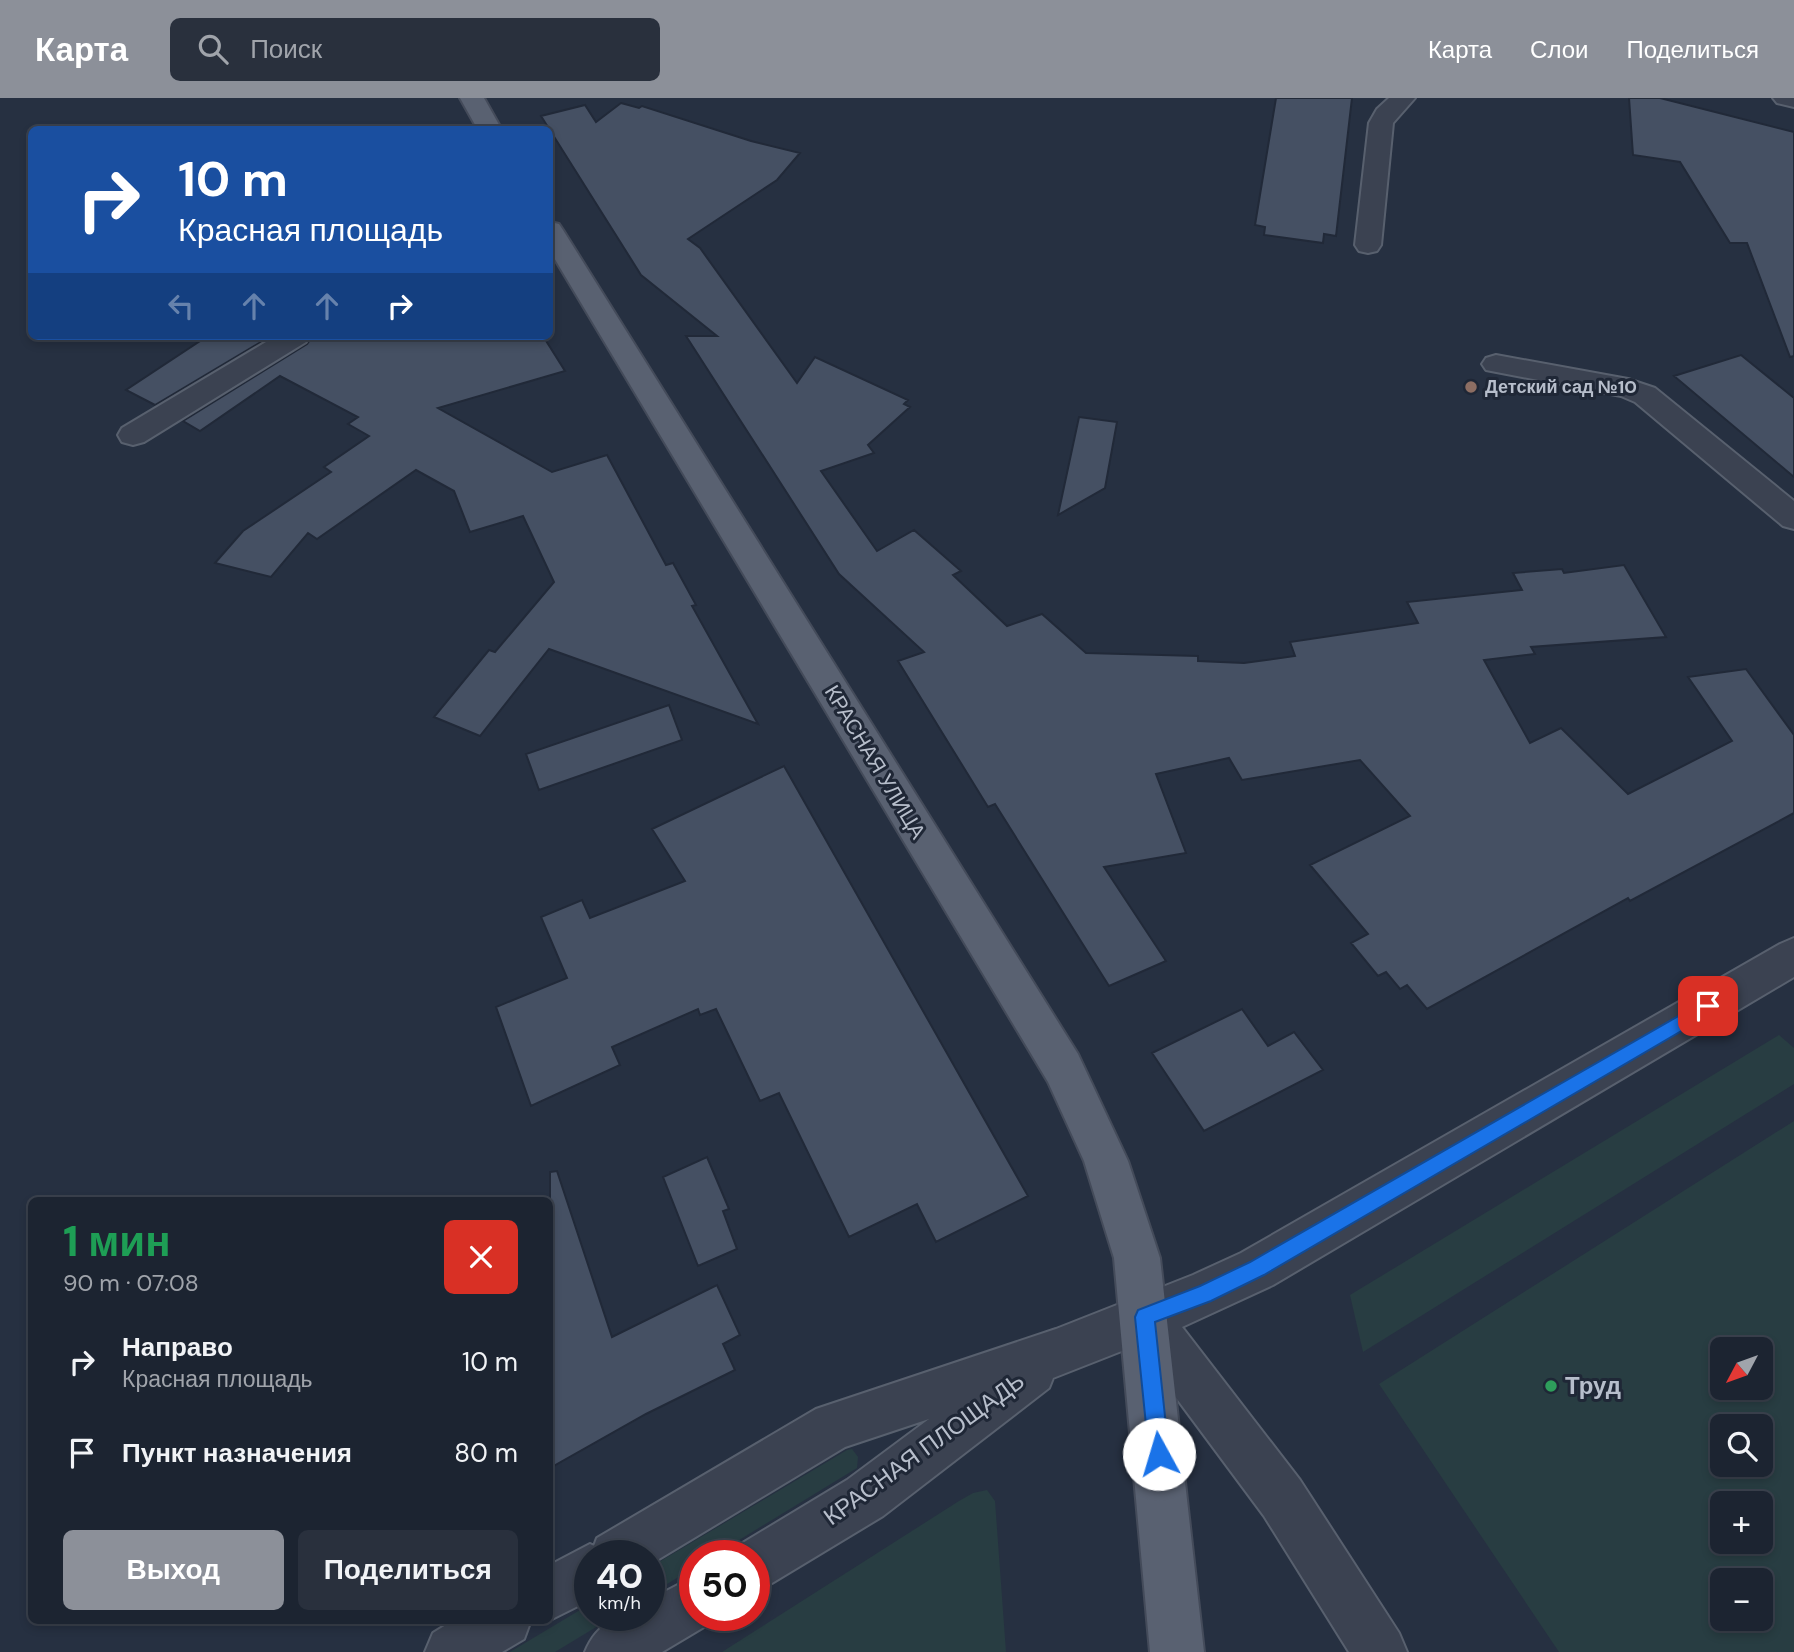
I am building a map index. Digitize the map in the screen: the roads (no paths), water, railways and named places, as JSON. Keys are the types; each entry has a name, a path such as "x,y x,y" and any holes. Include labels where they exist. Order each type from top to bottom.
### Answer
{"main road":[{"path":"472,98 488,126"},
{"name":"КРАСНАЯ УЛИЦА","path":"553,235 1063,1068 1087,1114 1124,1208 1137,1258 1145,1317"},
{"path":"1145,1317 1177,1652"}],"street":[{"path":"1368,245 1381,123 1385,114 1403,98"},
{"path":"1785,98 1794,100"},
{"path":"133,435 289,340"},
{"path":"1496,364 1628,388 1645,395 1794,518"},
{"name":"КРАСНАЯ ПЛОЩАДЬ","path":"642,1540 833,1426 1056,1353 1205,1294 1257,1269 1789,967"},
{"path":"1145,1317 1282,1499 1380,1652"},
{"name":"КРАСНАЯ ПЛОЩАДЬ","path":"770,1555 865,1497 1056,1353"},
{"path":"553,1592 574,1580"},
{"path":"612,1652 679,1612"},
{"path":"452,1652 498,1624"}],"place":[{"name":"Детский сад №10","path":"1471,387"},
{"name":"Труд","path":"1551,1386"}]}
